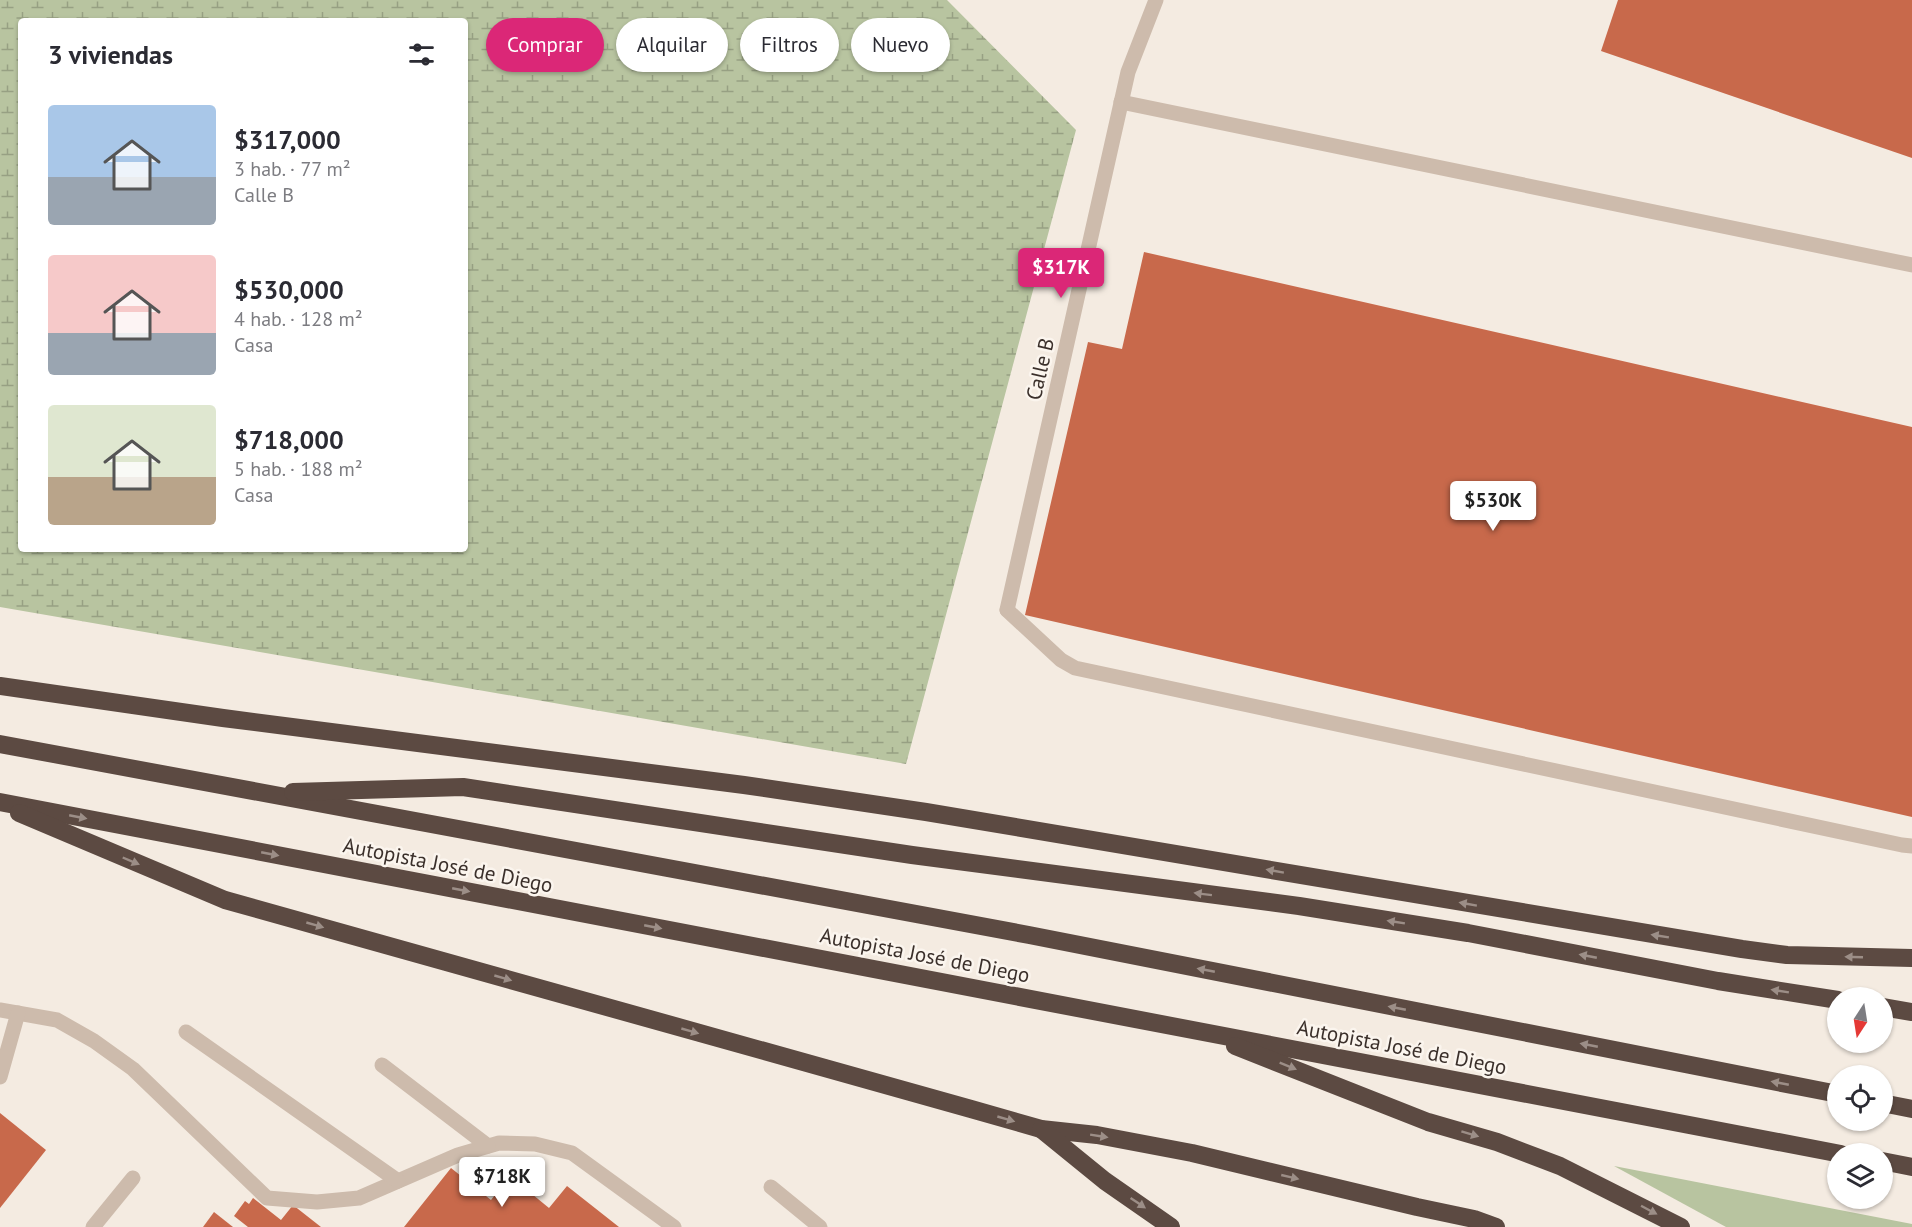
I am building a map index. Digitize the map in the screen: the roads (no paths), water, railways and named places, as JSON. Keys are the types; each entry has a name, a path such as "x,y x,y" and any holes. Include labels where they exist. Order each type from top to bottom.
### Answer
{"highway":[{"path":"0,686 223,718 744,785 926,812 1742,949 1787,955 1912,958"},
{"name":"Autopista José de Diego","path":"0,744 1029,935 1827,1092"},
{"path":"258,793 463,787 912,855 1299,906 1468,933 1718,981 1827,998"},
{"path":"0,804 225,900 1041,1129 1097,1135 1192,1154 1474,1219 1496,1227"},
{"name":"Autopista José de Diego","path":"0,804 1827,1151"},
{"path":"1893,1009 1912,1012"},
{"path":"1194,1030 1428,1122 1497,1142 1560,1166 1681,1227"},
{"path":"1893,1105 1912,1109"},
{"path":"1041,1129 1105,1181 1171,1227"},
{"path":"1893,1163 1912,1167"}],"street":[{"name":"Calle B","path":"1156,0 1128,72 1007,610 1061,660 1075,668 1912,846"},
{"path":"1122,102 1912,265"},
{"path":"0,1010 57,1020 94,1041 133,1069 267,1198 317,1202 359,1198 458,1155 499,1143 535,1144 572,1153 674,1227"},
{"path":"0,1077 18,1013"},
{"path":"186,1032 398,1181"},
{"path":"382,1065 488,1146"},
{"path":"93,1227 133,1178"},
{"path":"771,1187 820,1227"}]}
